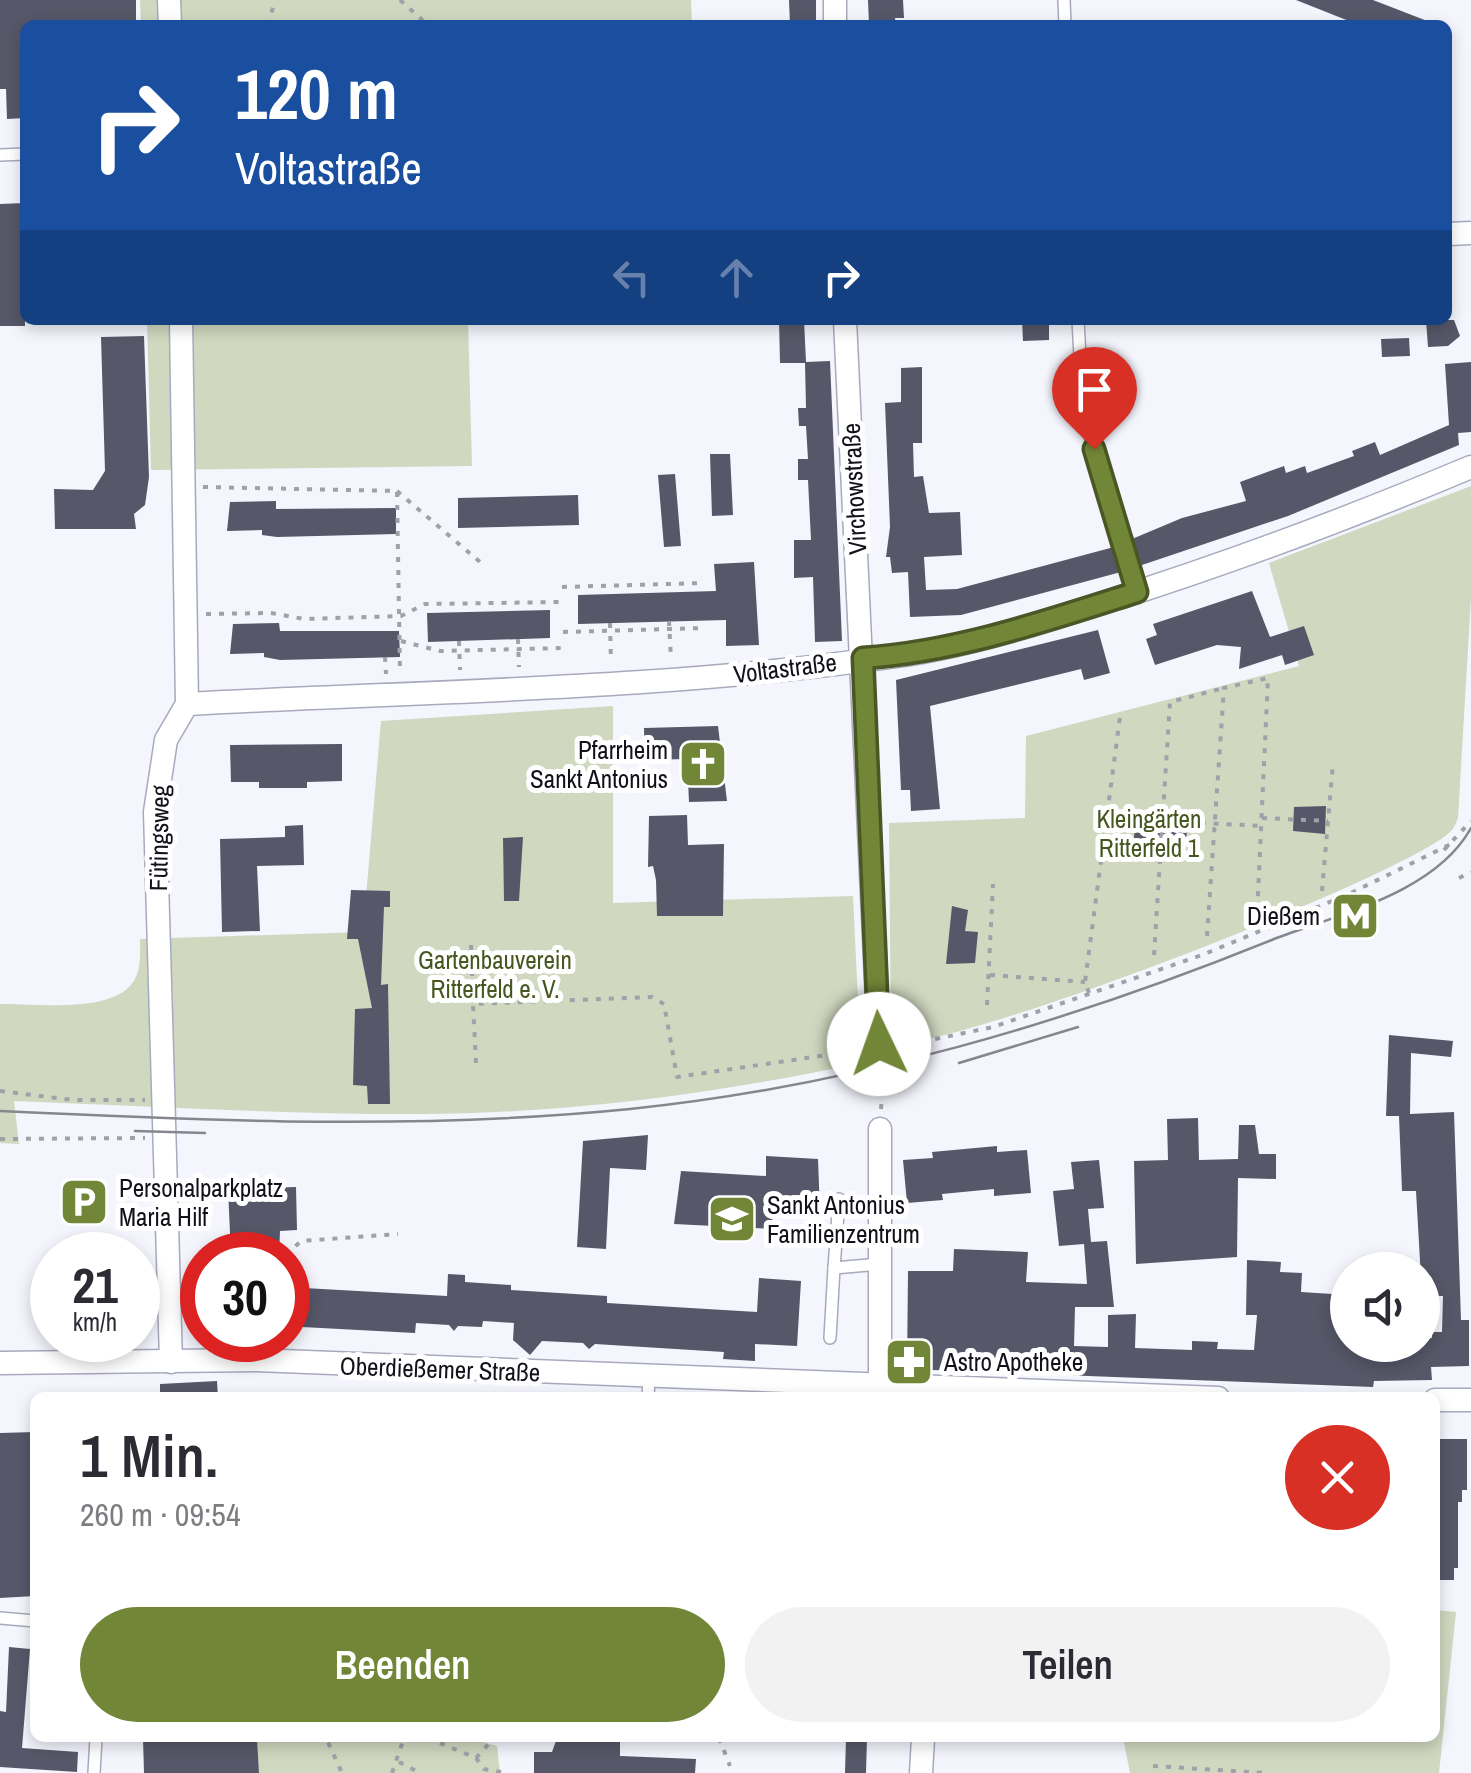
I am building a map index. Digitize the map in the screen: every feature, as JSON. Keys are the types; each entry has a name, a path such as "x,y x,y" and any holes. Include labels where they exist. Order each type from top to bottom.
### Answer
{"street":[{"name":"Fütingsweg","path":"171,1362 154,812 166,740 187,704 181,325"},
{"name":"Virchowstraße","path":"845,325 881,1047"},
{"name":"Voltastraße","path":"187,704 672,679 897,656 1036,624 1137,592 1302,537 1471,468"},
{"path":"880,1129 880,1386"},
{"name":"Oberdießemer Straße","path":"0,1363 256,1360 649,1387 880,1386 925,1392"},
{"path":"1440,1400 1471,1400"},
{"path":"921,1773 923,1742"}],"lane":[{"path":"1078,325 1083,413 1137,592"},
{"path":"830,1338 839,1199"},
{"path":"834,1268 880,1264"},
{"path":"0,1618 30,1621"},
{"path":"94,1773 96,1742"}],"path":[{"path":"400,0 422,20"},
{"path":"184,487 396,491 480,562"},
{"path":"396,491 400,692"},
{"path":"562,586 702,583"},
{"path":"186,614 271,613 304,619 401,616 425,604 562,602"},
{"path":"669,621 672,679"},
{"path":"610,623 612,682"},
{"path":"563,632 705,628"},
{"path":"518,639 519,686"},
{"path":"400,640 440,651 564,648"},
{"path":"460,641 461,690"},
{"path":"1154,955 1170,702 1268,678 1257,916"},
{"path":"1207,936 1224,688"},
{"path":"1089,993 1085,982 1120,717"},
{"path":"1322,891 1333,763"},
{"path":"1262,818 1328,821"},
{"path":"1444,850 1471,821"},
{"path":"1162,830 1186,822 1262,826"},
{"path":"1104,842 1161,848"},
{"path":"473,1004 652,997 664,1004 676,1076 852,1054 992,1026 1202,955 1349,894 1450,844"},
{"path":"1458,878 1471,872"},
{"path":"988,1005 993,884"},
{"path":"470,945 476,1063"},
{"path":"988,975 1085,982"},
{"path":"880,1129 881,1047"},
{"path":"0,1091 73,1100 164,1100"},
{"path":"0,1139 165,1138"},
{"path":"310,1241 398,1234"},
{"path":"329,1742 342,1773"},
{"path":"392,1773 403,1742"},
{"path":"438,1742 476,1758 484,1769 506,1773"},
{"path":"476,1758 491,1742"},
{"path":"721,1742 730,1766"},
{"path":"399,1762 420,1773"},
{"path":"1153,1766 1266,1773"}],"green space":[{"path":"140,0 691,0 692,20 141,20"},
{"path":"147,325 468,325 472,466 151,470"},
{"name":"Kleingärten Ritterfeld 1","path":"1471,486 1471,598 1458,818 1451,831 1418,853 1354,884 1175,958 994,1021 928,1039 891,1042 889,823 1025,818 1026,736 1299,666 1269,563"},
{"name":"Gartenbauverein Ritterfeld e. V.","path":"613,706 613,903 853,896 861,1063 647,1099 486,1112 328,1113 14,1101 19,1144 0,1143 0,1004 78,1004 117,995 130,986 138,971 140,939 363,932 381,721"},
{"path":"1440,1610 1456,1612 1439,1773 1130,1773 1124,1742 1440,1742"},
{"path":"257,1742 483,1742 497,1746 500,1773 259,1773"}],"building":[{"path":"0,0 136,0 136,20 20,20 20,118 7,119 6,89 0,89"},
{"path":"789,0 816,0 816,20 790,20"},
{"path":"868,0 903,0 904,18 869,20"},
{"path":"1296,0 1373,0 1425,20 1346,20"},
{"path":"20,203 20,325 25,326 0,326 0,204"},
{"path":"1454,320 1460,336 1448,346 1428,347 1426,325 1452,325"},
{"path":"779,325 804,325 806,362 830,361 842,641 815,642 813,577 794,578 794,540 811,540 808,480 798,480 798,459 808,459 806,426 799,426 798,408 806,408 805,363 780,363"},
{"path":"1022,325 1049,325 1049,340 1023,341"},
{"path":"144,336 149,477 145,505 134,514 136,529 55,529 54,489 93,490 105,471 101,337"},
{"path":"1409,338 1410,356 1382,357 1381,339"},
{"path":"1471,362 1471,432 1458,433 1459,445 1288,516 1139,566 1132,539 1182,518 1246,501 1240,482 1284,466 1286,473 1305,466 1307,473 1354,456 1352,451 1375,442 1380,455 1449,425 1445,364"},
{"path":"922,367 922,443 913,443 914,477 923,476 929,513 960,512 962,555 924,557 926,590 957,589 1114,547 1121,572 961,615 910,617 908,572 892,573 890,557 886,557 890,527 885,403 901,402 901,368"},
{"path":"710,454 730,454 733,515 712,516"},
{"path":"675,474 681,546 664,547 658,475"},
{"path":"578,495 579,525 458,528 458,498"},
{"path":"276,501 276,509 396,508 396,534 277,537 262,535 262,530 227,531 230,502"},
{"path":"754,562 759,645 726,646 726,620 578,624 578,595 716,591 714,564"},
{"path":"1252,591 1270,637 1304,626 1314,655 1285,665 1282,655 1239,669 1241,647 1217,645 1155,665 1146,639 1157,635 1153,624"},
{"path":"550,610 550,638 428,642 427,613"},
{"path":"279,623 280,631 399,631 400,657 280,660 264,657 264,653 230,654 233,624"},
{"path":"1098,630 1110,673 1084,680 1081,669 930,706 940,809 911,811 910,790 901,790 896,680"},
{"name":"Pfarrheim Sankt Antonius","path":"718,726 727,801 689,802 687,759 645,760 644,728"},
{"path":"342,744 342,781 307,782 307,788 259,788 259,782 231,782 230,745"},
{"path":"1326,806 1325,834 1293,831 1294,807"},
{"path":"687,815 688,845 724,844 723,916 657,916 656,880 653,866 648,867 649,816"},
{"path":"303,825 304,865 257,866 260,931 222,932 220,839 285,837 285,826"},
{"path":"1135,825 1187,828 1186,844 1134,838"},
{"path":"523,837 519,901 504,901 503,838"},
{"path":"351,890 390,891 390,907 384,907 381,985 388,984 390,1104 368,1104 367,1086 353,1085 355,1009 372,1008 358,939 347,939"},
{"path":"952,906 968,910 965,931 978,932 975,963 946,964"},
{"path":"1389,1035 1453,1041 1451,1057 1411,1053 1410,1114 1454,1112 1461,1320 1469,1320 1469,1366 1431,1367 1432,1380 1374,1381 1373,1387 907,1369 908,1271 953,1271 954,1249 1028,1252 1026,1282 1087,1284 1084,1244 1059,1246 1053,1191 1074,1189 1071,1162 1099,1160 1104,1208 1088,1209 1091,1242 1107,1241 1114,1307 1075,1307 1074,1346 1108,1347 1108,1315 1136,1314 1135,1348 1192,1350 1192,1341 1218,1342 1217,1349 1254,1350 1257,1315 1246,1315 1247,1260 1281,1262 1280,1272 1302,1273 1301,1292 1330,1294 1330,1362 1440,1362 1440,1252 1419,1252 1416,1191 1402,1191 1399,1116 1386,1116"},
{"path":"1198,1118 1199,1160 1238,1159 1239,1125 1255,1125 1259,1154 1276,1154 1276,1179 1238,1178 1237,1257 1136,1264 1134,1161 1168,1160 1167,1119"},
{"path":"648,1135 646,1170 610,1168 606,1249 577,1247 583,1141"},
{"path":"997,1146 997,1152 1027,1150 1031,1193 994,1196 994,1189 942,1194 943,1200 907,1203 903,1160 933,1158 932,1152"},
{"path":"766,1156 818,1159 820,1212 773,1209 772,1229 674,1224 681,1171 766,1176"},
{"path":"296,1187 297,1230 230,1232 228,1189"},
{"path":"448,1274 465,1275 465,1282 511,1285 511,1290 607,1296 607,1303 757,1312 759,1278 801,1281 797,1346 755,1344 755,1361 723,1359 724,1352 595,1344 589,1349 583,1343 542,1341 530,1355 513,1340 514,1323 483,1321 482,1327 458,1326 454,1331 449,1325 416,1323 415,1333 310,1327 310,1288 447,1296"},
{"path":"217,1381 218,1392 160,1392 160,1384"},
{"path":"30,1432 30,1596 0,1598 0,1433"},
{"path":"1440,1439 1467,1439 1467,1490 1462,1490 1462,1502 1458,1502 1458,1568 1454,1568 1454,1580 1440,1580"},
{"path":"9,1647 30,1649 22,1748 78,1752 77,1772 0,1767 0,1711 6,1712"},
{"path":"143,1742 257,1742 259,1773 144,1773"},
{"path":"556,1742 620,1742 620,1756 696,1759 695,1773 534,1773 534,1752 552,1752"},
{"path":"846,1742 867,1742 866,1773 845,1773"}],"tram line":[{"path":"0,1111 236,1120 473,1120 630,1109 796,1085 1038,1024 1355,910 1410,885 1434,869 1471,828"},
{"path":"959,1063 1078,1027"},
{"path":"135,1131 205,1133"}],"place":[{"name":"Pfarrheim Sankt Antonius","path":"703,764"},
{"name":"Dießem","path":"1355,916"},
{"name":"Personalparkplatz Maria Hilf","path":"84,1202"},
{"name":"Sankt Antonius Familienzentrum","path":"732,1219"},
{"name":"Astro Apotheke","path":"909,1362"}],"route":[{"path":"879,1044 863,658 897,656 1036,624 1137,592 1094,449"}]}
